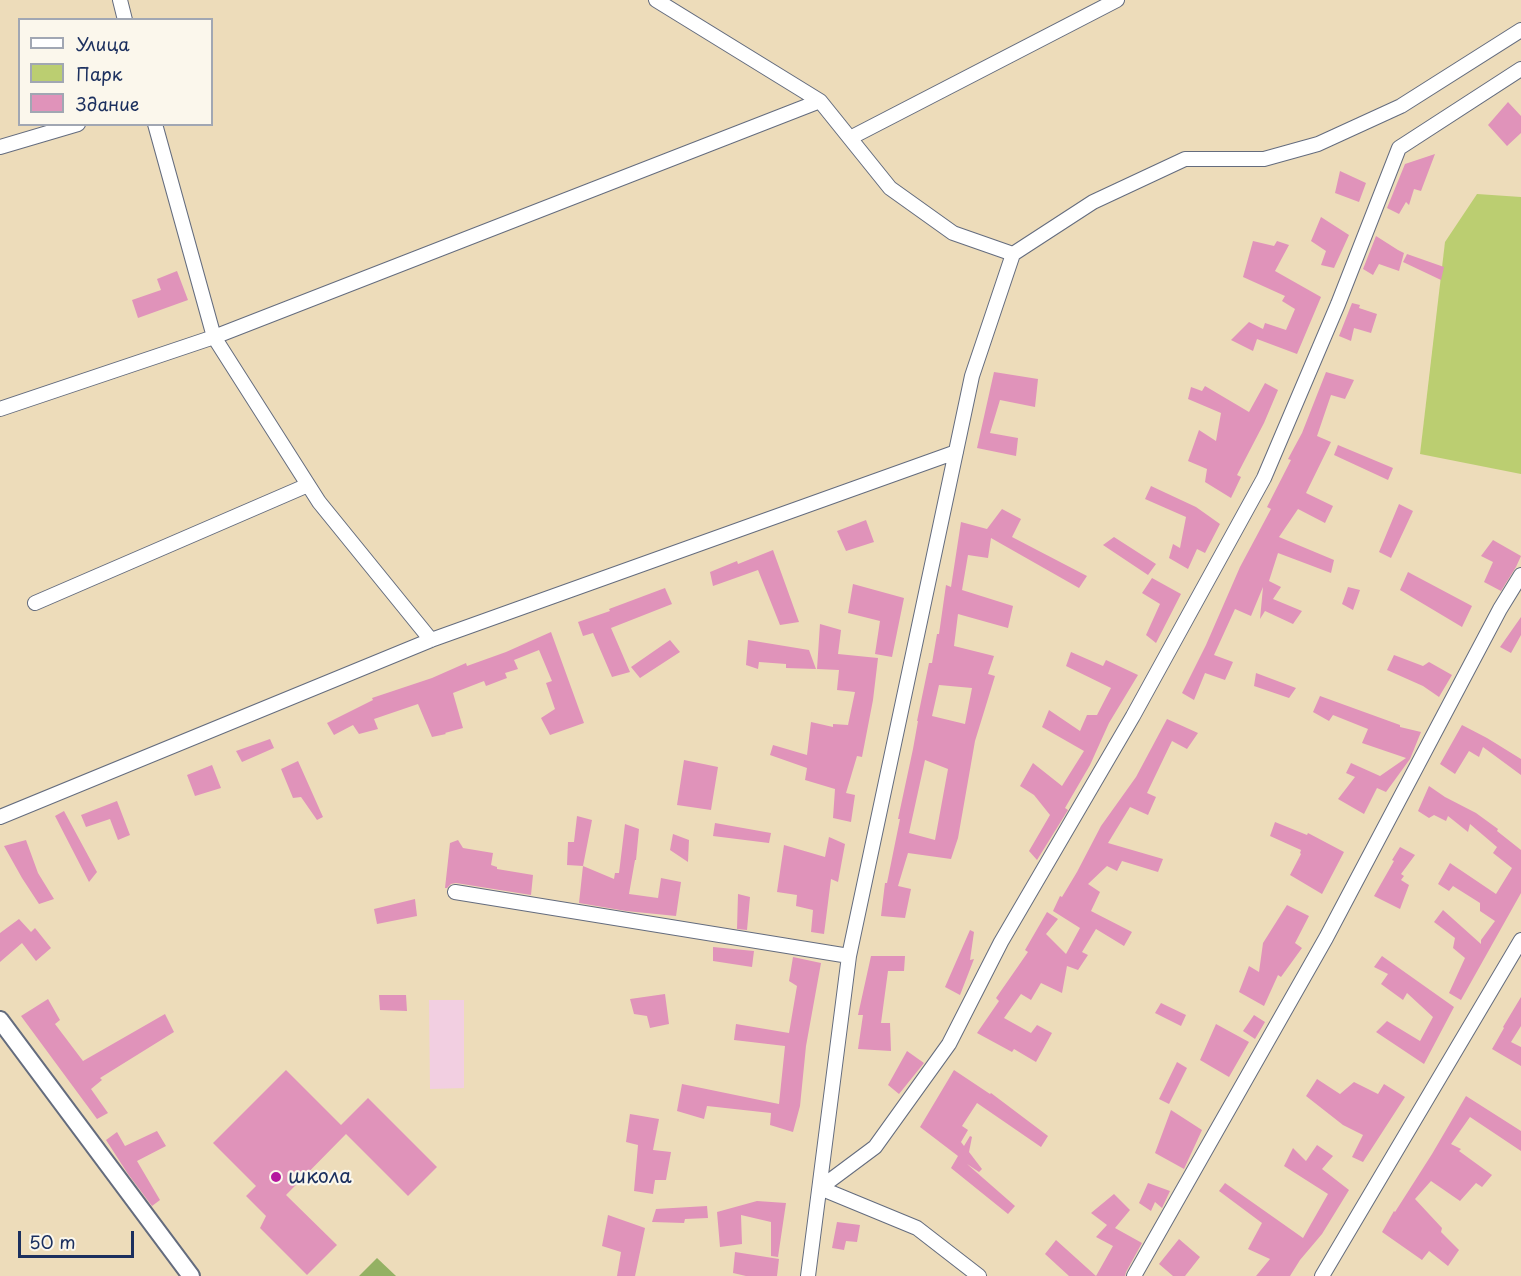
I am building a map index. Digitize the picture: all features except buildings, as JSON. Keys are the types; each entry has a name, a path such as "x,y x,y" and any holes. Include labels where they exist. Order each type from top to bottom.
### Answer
{"street":[{"path":"120,0 124,18"},
{"path":"656,0 820,101 890,188 953,233 1013,254"},
{"path":"850,138 1117,0"},
{"path":"808,1276 849,956 972,376 1013,254 1093,202 1185,159 1264,159 1318,144 1401,106 1521,30"},
{"path":"820,1188 875,1147 949,1044 1002,942 1133,716 1264,478 1338,304 1399,148 1521,69"},
{"path":"0,409 214,337 820,101"},
{"path":"0,147 71,126"},
{"path":"156,126 214,337 319,502 431,640"},
{"path":"0,817 431,640 956,452"},
{"path":"35,603 308,486"},
{"path":"1134,1276 1326,938 1500,609 1521,575"},
{"path":"455,892 849,956"},
{"path":"1322,1276 1520,945"},
{"path":"0,1020 191,1276"},
{"path":"820,1188 917,1228 979,1276"}],"shaded area":[{"path":"429,1000 464,1000 464,1088 430,1089"}],"green space":[{"path":"1477,194 1521,197 1521,474 1420,454 1445,242"},
{"path":"377,1258 396,1276 359,1276"}],"place":[{"name":"школа","path":"276,1177"}]}
